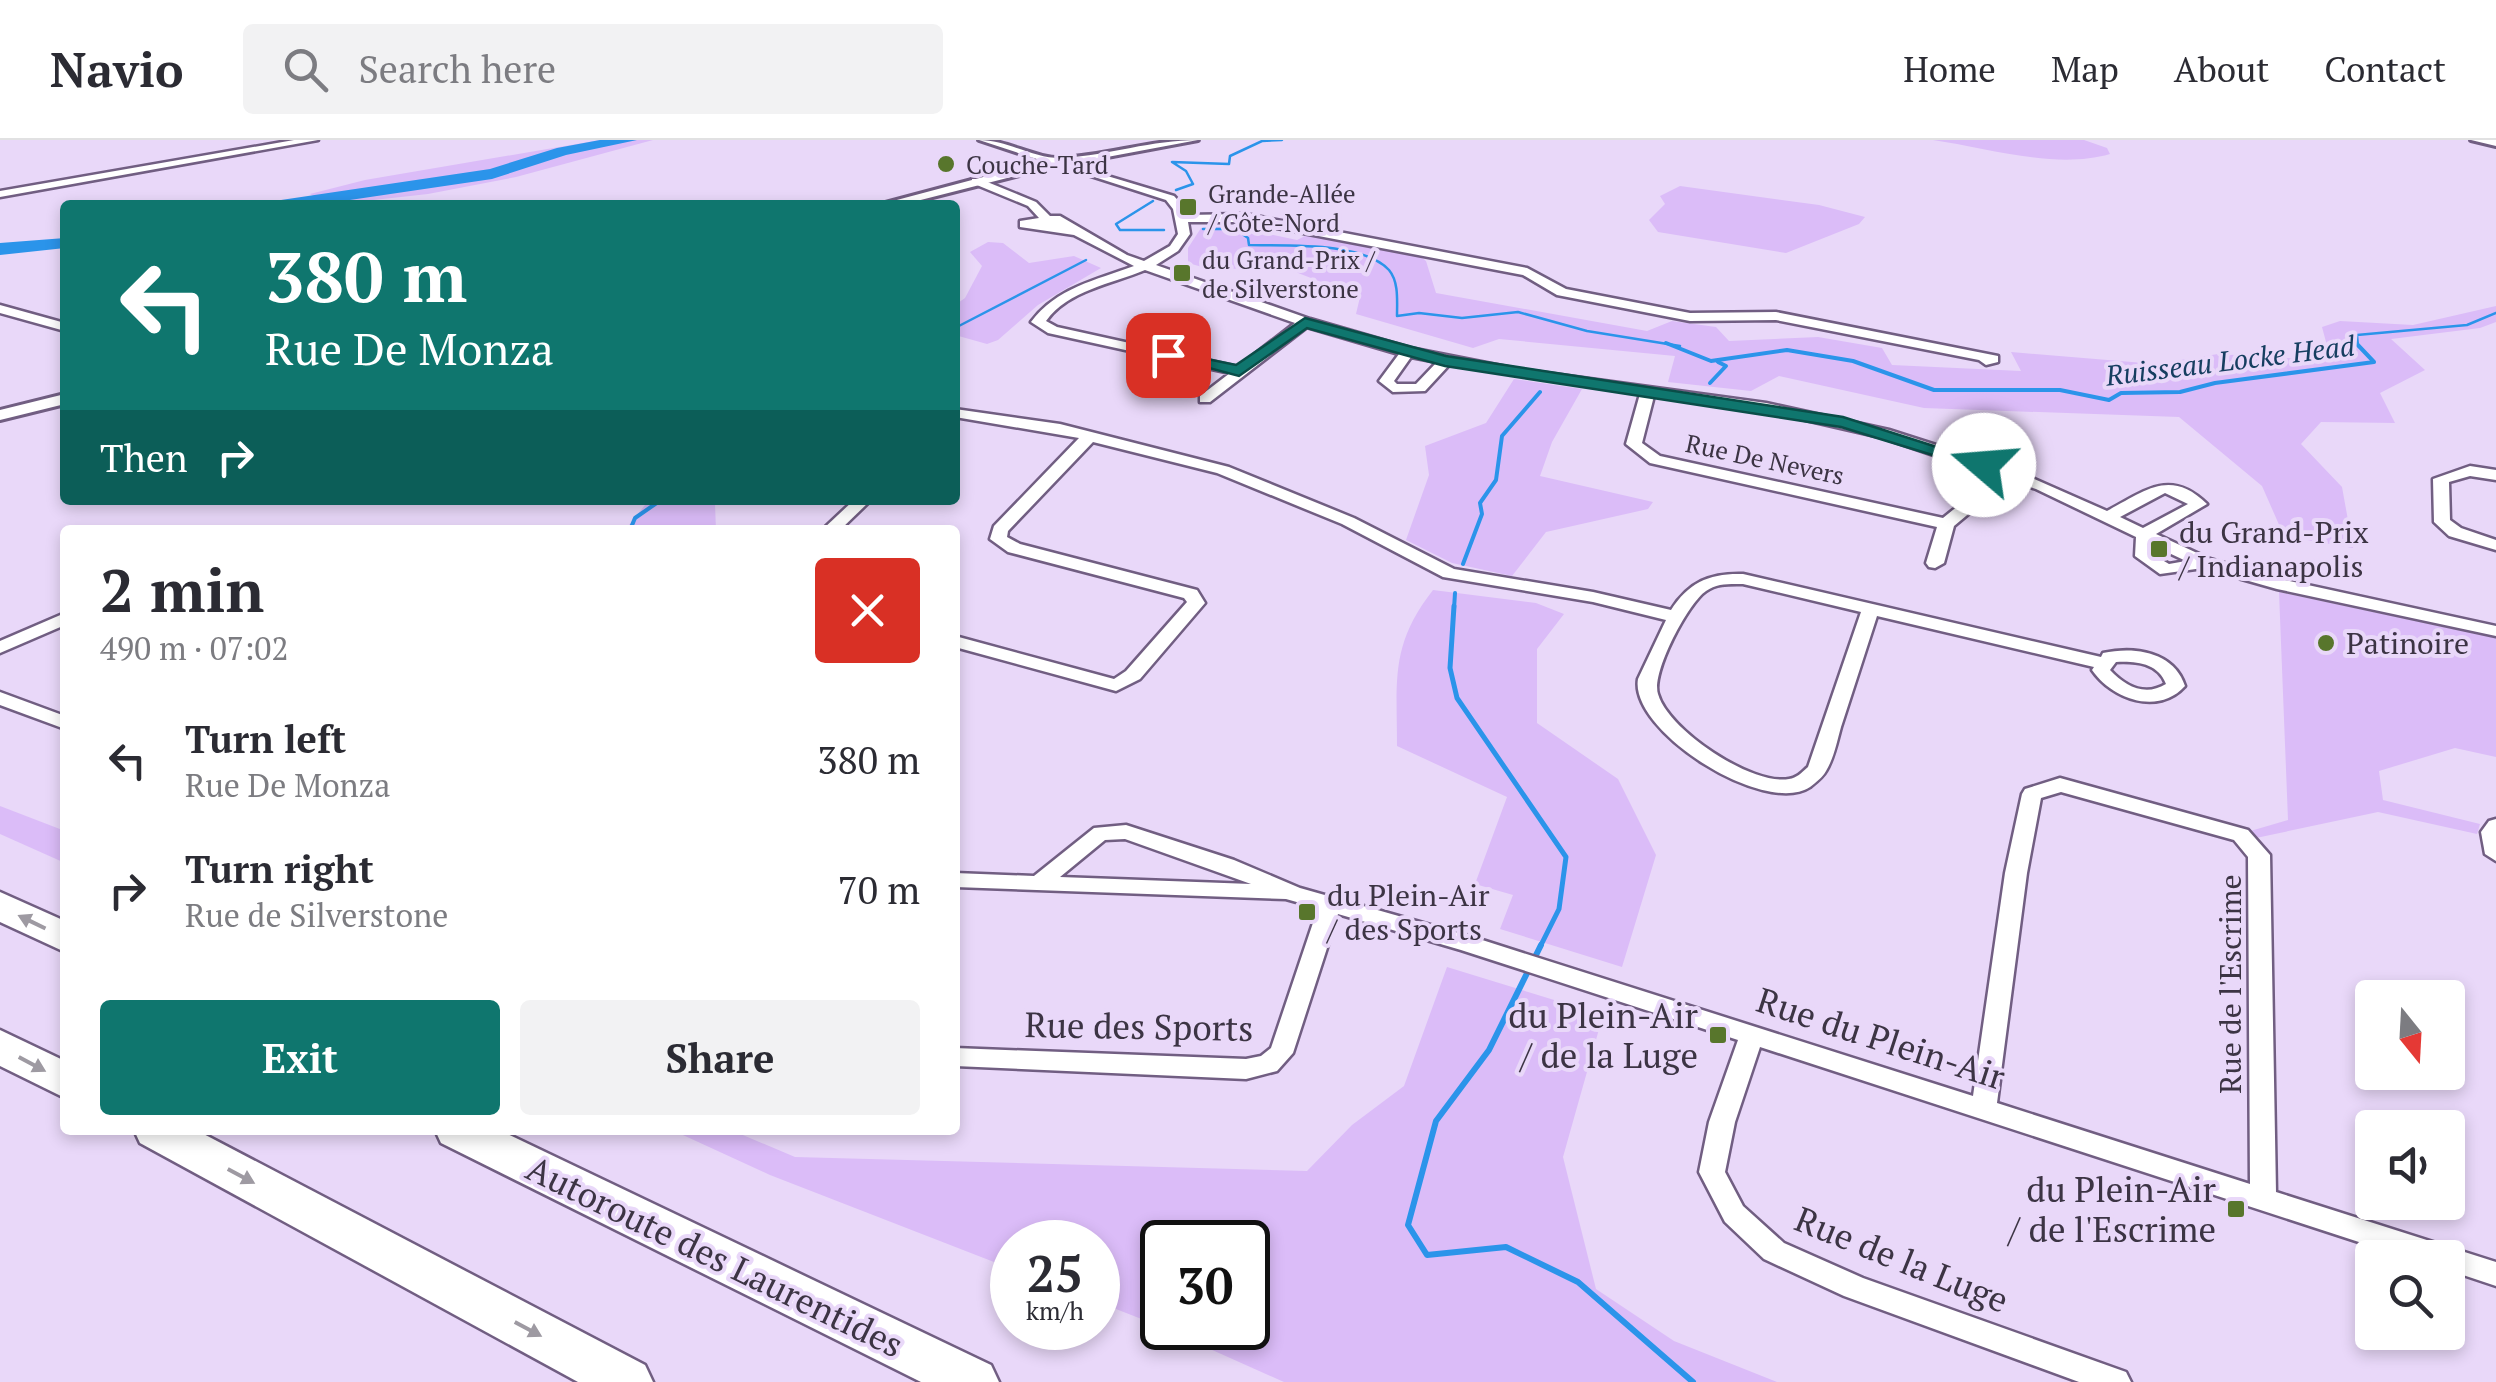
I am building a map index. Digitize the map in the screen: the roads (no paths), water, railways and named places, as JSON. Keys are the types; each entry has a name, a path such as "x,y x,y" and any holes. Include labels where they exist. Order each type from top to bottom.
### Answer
{"highway":[{"path":"0,906 60,936"},
{"path":"0,1046 60,1079"},
{"path":"165,1135 627,1382"},
{"name":"Autoroute des Laurentides","path":"467,1135 973,1382"}],"street":[{"path":"0,194 313,140"},
{"path":"985,140 1017,144 1170,198 1182,219 1182,240 1171,251 1058,302 1038,322 1053,330 1239,371"},
{"path":"903,200 1064,160 1192,140"},
{"path":"2478,140 2496,142"},
{"path":"1012,172 1028,161 1017,144"},
{"path":"976,181 1032,204 1046,219 1110,253 1305,322 1445,361 1843,422 2008,474 2144,534"},
{"path":"1182,219 1246,218 1527,272 1555,290 1614,302 1707,319 1776,316 1993,359 1986,361"},
{"path":"1046,219 1024,224 1074,231"},
{"path":"1171,251 1168,265 1172,275"},
{"path":"0,309 60,325"},
{"path":"1205,399 1305,322"},
{"path":"1408,352 1386,381 1394,388 1420,388 1445,361"},
{"name":"Rue De Nevers","path":"1648,390 1634,444 1655,460 1946,524"},
{"path":"2,415 60,400"},
{"path":"960,416 1090,436 1256,482 1348,522 1449,573 1574,593 1676,616"},
{"path":"960,642 1116,685 1132,675 1198,602 1187,593 1014,548 998,539 1000,530 1090,436"},
{"path":"2496,475 2470,470 2441,479 2442,522 2455,532 2496,545"},
{"path":"1935,563 1946,524 2008,474"},
{"path":"2110,516 2162,488 2180,491 2199,504 2144,534"},
{"path":"836,525 858,505"},
{"path":"2144,534 2143,556 2154,567 2177,571 2204,563 2277,584 2496,631"},
{"path":"1871,608 1817,770 1805,784 1791,788 1716,766 1650,701 1647,684 1676,616 1693,588 1726,579 1871,608 2102,664"},
{"path":"0,648 60,620"},
{"path":"0,698 60,721"},
{"name":"Rue de l'Escrime","path":"1983,1110 2016,873 2032,794 2060,785 2241,835 2259,856 2262,1196"},
{"path":"2496,826 2496,854"},
{"name":"Rue du Plein-Air","path":"1039,883 1101,833 1126,832 1226,865 1292,893 1484,949 2393,1240"},
{"name":"Rue du Plein-Air","path":"960,880 1292,893"},
{"name":"Rue des Sports","path":"960,1057 1246,1069 1268,1064 1281,1053 1330,904"},
{"name":"Rue de la Luge","path":"1752,1035 1722,1122 1712,1172 1734,1214 1774,1251 1854,1288 2116,1382"},
{"name":"Rue du Plein-Air","path":"2465,1264 2496,1274"}],"waterway":[{"path":"315,200 492,174 563,151 629,140"},
{"name":"Ruisseau Locke Head","path":"1176,190 1193,184 1186,171 1172,162 1229,164 1230,156 1262,141 1282,140"},
{"name":"Ruisseau Locke Head","path":"1153,201 1116,224 1120,230 1164,230"},
{"name":"Ruisseau Locke Head","path":"1203,229 1235,229 1248,238 1249,245 1322,247 1377,261 1394,280 1397,316 1419,313 1462,318 1518,312 1587,331 1669,344"},
{"path":"0,249 60,243"},
{"path":"960,325 1086,260"},
{"name":"Ruisseau Locke Head","path":"2358,345 2357,335 2467,325 2496,313"},
{"name":"Ruisseau Locke Head","path":"1669,344 1680,346"},
{"name":"Ruisseau Locke Head","path":"1669,344 1711,361 1787,350 1853,361 1934,390 2060,390 2109,400 2121,393 2180,392 2215,383 2374,362 2358,345"},
{"path":"1710,383 1726,366 1718,362"},
{"path":"1463,564 1482,514 1480,503 1496,480 1502,436 1540,392"},
{"path":"632,525 635,518 654,505"},
{"path":"1454,609 1455,593"},
{"path":"1454,606 1450,668 1457,698 1566,857 1559,909 1541,945"},
{"path":"1541,945 1489,1050 1436,1121 1408,1225 1427,1255 1506,1247 1578,1282 1693,1382"}],"place":[{"name":"Couche-Tard","path":"946,164"},
{"name":"Grande-Allée / Côte-Nord","path":"1188,207"},
{"name":"du Grand-Prix / de Silverstone","path":"1182,273"},
{"name":"du Grand-Prix / Indianapolis","path":"2159,549"},
{"name":"Patinoire","path":"2326,643"},
{"name":"du Plein-Air / des Sports","path":"1307,912"},
{"name":"du Plein-Air / de la Luge","path":"1718,1035"},
{"name":"du Plein-Air / de l'Escrime","path":"2236,1209"}]}
